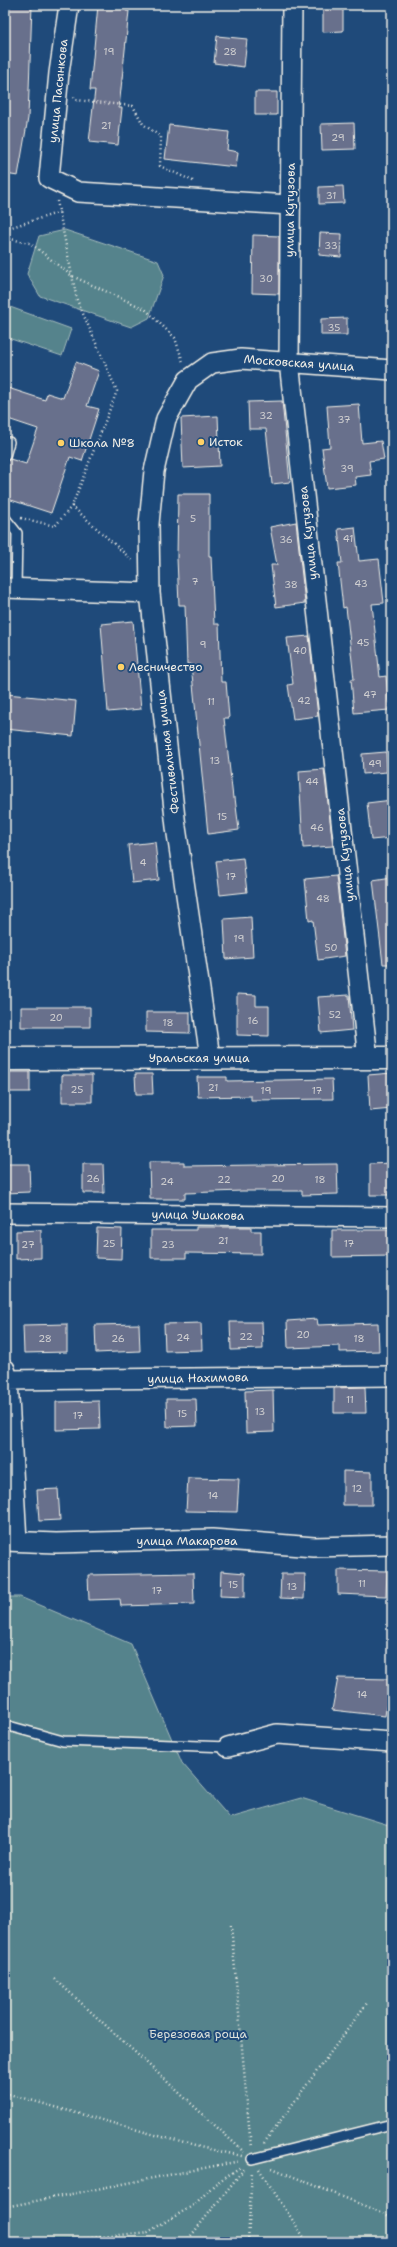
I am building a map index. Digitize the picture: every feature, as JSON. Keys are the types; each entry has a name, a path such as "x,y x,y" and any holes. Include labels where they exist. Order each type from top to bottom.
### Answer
{"street":[{"name":"улица Пасынкова","path":"49,178 59,73 69,5"},
{"name":"улица Кутузова","path":"292,5 289,362 368,1059"},
{"path":"49,178 78,192 290,205"},
{"name":"Московская улица","path":"184,370 212,363 241,359 392,370"},
{"name":"Фестивальная улица","path":"184,370 166,419 154,471 149,524 150,593 176,827 210,1058"},
{"path":"11,588 150,593"},
{"name":"Уральская улица","path":"5,1059 392,1058"},
{"name":"улица Ушакова","path":"5,1214 392,1217"},
{"path":"6,1376 11,1541"},
{"name":"улица Нахимова","path":"6,1376 392,1376"},
{"name":"улица Макарова","path":"11,1541 56,1543 212,1539 314,1547 392,1545"},
{"path":"228,1747 277,1734 392,1742"}],"lane":[{"path":"5,456 9,442"},
{"path":"5,518 17,533 11,588"},
{"path":"5,1725 63,1741 228,1747"},
{"path":"252,2159 392,2124"}],"path":[{"path":"59,73 76,100 133,106 143,124 161,137 160,166 196,182"},
{"path":"19,518 55,526 72,506 117,391 76,300 60,212 49,178"},
{"path":"5,229 60,212"},
{"path":"5,238 30,243 72,276 145,309 175,338 184,370"},
{"path":"184,370 188,359"},
{"path":"72,506 121,551"},
{"path":"137,557 137,565"},
{"path":"231,1926 252,2159 248,2242"},
{"path":"54,1978 252,2159 307,2242"},
{"path":"186,2242 252,2159 367,2003"},
{"path":"5,2093 195,2146 252,2159 392,2217"},
{"path":"5,2207 195,2168 252,2159"},
{"path":"56,2242 148,2232 194,2205 215,2184 252,2159"}],"green space":[{"path":"65,230 158,261 164,275 149,318 131,327 40,296 27,274 39,236"},
{"path":"10,307 71,329 62,356 5,337 5,321"},
{"name":"Березовая роща","path":"5,1597 20,1597 131,1644 182,1763 230,1818 301,1798 392,1826 392,2242 5,2242"}],"building":[{"path":"5,5 32,5 28,118 18,176 5,174"},
{"path":"98,5 126,5 126,11 129,11 119,108 122,108 118,145 89,142 95,90 90,90"},
{"path":"323,5 343,5 343,31 323,32"},
{"path":"217,36 247,39 244,67 214,63"},
{"path":"255,92 277,92 277,115 255,115"},
{"path":"354,123 355,149 322,150 321,124"},
{"path":"169,125 229,132 227,150 238,152 236,167 165,159"},
{"path":"343,186 344,203 319,204 319,187"},
{"path":"320,233 342,234 341,257 319,255"},
{"path":"253,235 279,236 279,294 252,293"},
{"path":"347,318 347,335 321,335 321,319"},
{"name":"Школа №8","path":"76,362 99,371 87,406 99,409 82,461 70,457 51,513 5,498 5,462 10,459 26,464 38,429 5,418 5,387 45,400 47,393 63,398"},
{"path":"282,401 290,482 272,484 266,429 249,429 248,402"},
{"path":"359,404 362,443 381,441 384,459 369,461 371,475 355,477 356,485 327,488 322,448 330,447 327,406"},
{"name":"Исток","path":"218,416 220,466 183,468 181,418"},
{"path":"178,494 209,494 209,556 211,556 214,624 219,624 221,682 226,682 229,718 224,718 233,798 235,798 239,830 208,834 191,664 187,664 185,605 179,605 177,558"},
{"path":"296,522 305,603 276,607 271,565 277,565 270,527"},
{"path":"355,527 359,561 379,559 384,603 372,604 380,677 386,676 389,710 354,713 351,679 354,679 346,607 343,608 338,563 342,563 338,529"},
{"name":"Лесничество","path":"133,621 141,709 108,712 101,624"},
{"path":"309,636 318,716 293,719 288,685 293,684 287,638"},
{"path":"7,694 76,701 73,736 5,729"},
{"path":"386,752 387,772 363,774 362,754"},
{"path":"324,769 333,846 303,848 299,771"},
{"path":"392,800 392,838 371,840 367,803"},
{"path":"155,842 159,880 132,883 128,845"},
{"path":"243,858 247,892 220,895 216,861"},
{"path":"336,876 345,956 318,960 313,920 309,921 305,879"},
{"path":"392,877 392,964 383,964 373,880"},
{"path":"251,917 253,957 226,959 224,919"},
{"path":"237,994 256,995 256,1006 269,1006 269,1036 237,1035"},
{"path":"349,995 352,1030 321,1033 318,997"},
{"path":"21,1007 90,1007 90,1027 21,1027"},
{"path":"146,1012 190,1012 190,1033 146,1032"},
{"path":"5,1072 30,1072 30,1092 5,1092"},
{"path":"392,1073 392,1109 370,1111 368,1075"},
{"path":"135,1074 152,1074 153,1094 136,1094"},
{"path":"62,1075 92,1075 92,1102 62,1102"},
{"path":"197,1077 227,1077 227,1081 332,1079 333,1099 251,1100 251,1096 198,1097"},
{"path":"149,1162 184,1162 184,1166 337,1164 338,1194 302,1195 302,1191 242,1191 185,1193 185,1199 150,1199"},
{"path":"392,1163 392,1195 370,1195 370,1164"},
{"path":"5,1164 29,1164 30,1192 5,1193"},
{"path":"83,1164 103,1164 104,1193 83,1193"},
{"path":"196,1227 251,1227 251,1231 261,1231 261,1254 186,1253 186,1258 151,1258 151,1230 196,1230"},
{"path":"97,1228 122,1229 121,1259 96,1258"},
{"path":"41,1230 41,1258 16,1259 16,1231"},
{"path":"332,1230 392,1230 392,1256 332,1257"},
{"path":"317,1319 318,1325 378,1323 379,1351 340,1352 340,1346 288,1348 287,1321"},
{"path":"230,1322 262,1322 263,1349 231,1350"},
{"path":"201,1323 202,1350 165,1351 164,1324"},
{"path":"67,1324 67,1352 24,1353 23,1325"},
{"path":"139,1324 140,1351 96,1353 95,1325"},
{"path":"365,1387 366,1413 334,1413 334,1388"},
{"path":"273,1390 274,1432 246,1433 245,1391"},
{"path":"166,1399 196,1399 197,1426 167,1427"},
{"path":"99,1401 100,1429 56,1430 56,1402"},
{"path":"343,1471 372,1472 372,1505 343,1505"},
{"path":"188,1478 239,1479 237,1512 186,1511"},
{"path":"58,1489 60,1520 39,1521 37,1490"},
{"path":"338,1570 387,1571 386,1596 338,1594"},
{"path":"221,1571 245,1573 245,1597 220,1596"},
{"path":"193,1573 194,1604 121,1606 120,1599 89,1600 88,1575"},
{"path":"281,1574 305,1574 304,1599 280,1598"},
{"path":"338,1678 390,1679 385,1716 332,1710"}],"place":[{"name":"Исток","path":"201,442"},
{"name":"Школа №8","path":"61,443"},
{"name":"Лесничество","path":"121,667"}]}
